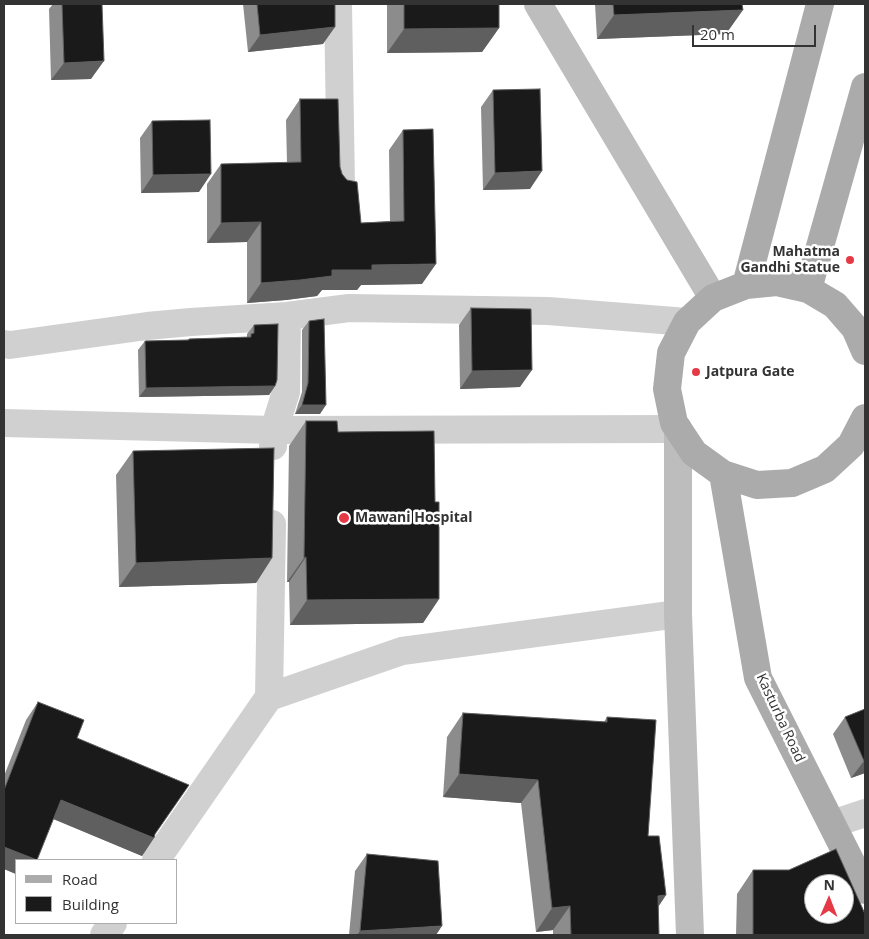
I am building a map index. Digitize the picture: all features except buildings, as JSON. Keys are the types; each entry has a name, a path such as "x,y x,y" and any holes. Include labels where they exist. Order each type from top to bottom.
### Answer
{"main road":[{"path":"538,4 713,298"},
{"path":"746,284 820,4"},
{"path":"808,289 865,87"},
{"path":"865,351 855,328 835,305 808,289 777,282 746,284 713,298 687,322 671,354 667,389 674,423 694,453 723,474 757,485 792,483 825,469 851,445 865,418"},
{"path":"678,429 678,614 690,935"},
{"name":"Kasturba Road","path":"723,474 758,678 865,890"}],"street":[{"path":"338,4 340,187"},
{"path":"4,344 10,345 146,326 287,316 349,308 548,311 687,322"},
{"path":"273,469 274,430 286,392 287,316"},
{"path":"4,424 274,430 678,429"},
{"path":"157,859 269,697 272,499"},
{"path":"269,697 402,651 678,614"},
{"path":"832,824 865,813"},
{"path":"104,935 112,924"}],"place":[{"name":"Mahatma Gandhi Statue","path":"850,260"},
{"name":"Jatpura Gate","path":"696,372"},
{"name":"Mawani Hospital","path":"344,518"}]}
